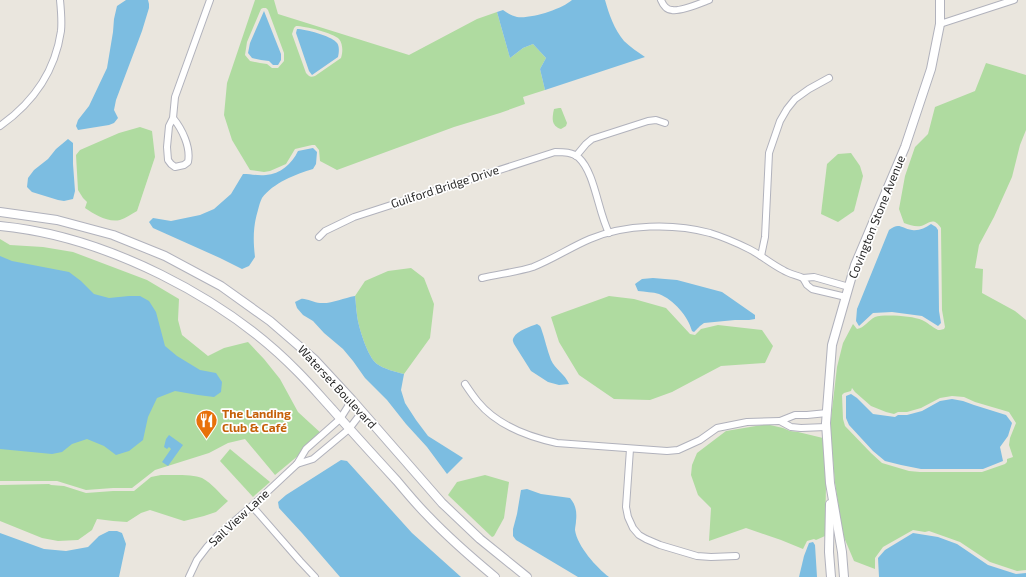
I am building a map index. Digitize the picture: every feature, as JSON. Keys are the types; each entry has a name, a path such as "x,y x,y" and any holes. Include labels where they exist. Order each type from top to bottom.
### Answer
{"street":[{"path":"0,126 24,107 43,83 50,70 61,30 60,0"},
{"path":"173,118 180,126 190,154 188,162 178,167 175,167 168,160 169,126 173,118 175,97 210,0"},
{"path":"661,0 667,9 673,11 709,0"},
{"name":"Covington Stone Avenue","path":"831,577 829,552 830,483 826,413 832,345 855,265 905,147 931,69 940,24 940,0"},
{"path":"940,24 1014,0"},
{"path":"761,256 765,237 769,153 780,121 787,109 796,99 809,89 829,78"},
{"path":"609,232 588,171 576,156 592,139 648,121 656,120 665,123"},
{"name":"Guilford Bridge Drive","path":"319,237 325,231 354,218 540,156 559,152 576,156"},
{"name":"Waterset Boulevard","path":"0,212 57,220 113,235 165,256 221,286 270,321 314,359 442,503 480,539 527,577"},
{"name":"Waterset Boulevard","path":"0,226 45,233 101,249 130,260 201,296 241,323 298,372 428,516 467,554 495,577"},
{"path":"482,278 514,272 533,266 592,238 609,232 649,227 672,227 710,233 750,249 784,271 803,278 814,277 849,287"},
{"path":"803,278 807,285 812,289 846,297"},
{"path":"465,384 478,403 499,420 530,436 558,443 630,449 667,451 678,450 700,440 717,428 747,422 780,421 795,415 826,413"},
{"name":"Sail View Lane","path":"189,577 197,560 218,535 297,464 306,449 340,418 352,400"},
{"name":"Sail View Lane","path":"297,464 314,459 349,429 362,412"},
{"path":"780,421 791,427 826,427"},
{"path":"630,449 626,507 628,517 633,528 639,535 646,540 697,556 736,556"},
{"name":"Covington Stone Avenue","path":"830,483 842,552 844,577"},
{"path":"252,506 315,577"}],"green space":[{"path":"255,0 274,0 278,14 409,55 477,19 497,12 510,58 523,48 533,44 546,58 540,69 545,90 523,97 525,104 454,127 337,170 320,161 319,150 315,145 312,145 295,149 286,164 270,171 264,172 250,170 232,140 224,115 227,83","holes":["263,8 268,10 284,53 284,61 278,68 272,68 267,64 250,61 245,55 247,42 261,9","296,26 319,30 331,34 339,39 342,46 341,58 315,76 309,76 306,73 292,34"]},
{"path":"986,63 1026,75 1026,130 1020,145 1012,177 994,217 979,245 975,268 983,269 982,293 1015,311 1026,320 1026,570 1017,571 990,562 960,542 929,531 925,532 913,530 883,547 875,558 875,569 854,561 843,535 835,483 830,427 837,367 843,343 853,324 857,329 875,317 891,316 918,319 938,330 944,329 945,327 942,310 941,228 936,222 919,226 912,226 904,223 899,209 905,176 915,147 928,134 935,107 975,91","holes":["852,388 871,406 894,414 921,408 940,398 952,396 964,397 975,402 1009,412 1016,423 1009,445 1013,457 1007,459 1005,464 982,472 920,472 909,471 882,463 845,426 843,419 842,395 851,391"]},
{"path":"561,108 567,123 566,126 561,129 555,126 553,118 554,109"},
{"path":"140,127 152,131 155,157 137,211 115,221 101,217 85,208 87,202 78,190 76,155 80,150 119,133"},
{"path":"851,153 860,166 863,176 854,211 838,222 821,214 827,164 838,154"},
{"path":"0,239 10,245 43,247 73,252 147,280 179,299 178,320 182,335 208,356 224,348 248,342 280,379 298,412 323,435 275,475 245,439 228,443 209,453 155,470 132,488 86,490 57,481 0,481"},
{"path":"411,268 424,278 434,304 430,338 404,374 380,366 370,355 359,326 355,296 365,281 388,271"},
{"path":"609,296 634,299 666,308 690,334 695,335 701,329 718,325 762,330 773,346 765,363 721,366 672,392 650,400 614,399 579,375 559,342 551,317"},
{"path":"770,425 823,438 826,484 825,536 816,540 814,539 807,541 803,549 746,528 709,541 711,508 698,495 691,475 692,465 697,453 726,431"},
{"path":"230,449 270,482 253,497 220,461"},
{"path":"161,475 188,475 202,478 213,486 228,501 216,512 184,521 150,510 141,513 127,522 97,519 92,530 78,540 58,541 42,538 0,521 0,485 49,484 64,486 86,493 134,491 151,477"},
{"path":"485,475 509,482 504,518 492,537 448,495 457,482"}],"water":[{"path":"126,0 148,0 149,8 116,100 114,110 118,118 114,123 109,125 78,130 76,126 78,120 89,106 107,68 117,6"},
{"path":"572,0 605,0 617,32 624,41 645,57 545,90 540,69 546,58 533,44 523,48 510,58 497,12 503,10 517,17 538,15 561,7"},
{"path":"264,11 281,54 281,60 278,65 273,65 269,61 252,58 248,53 250,43"},
{"path":"297,29 318,33 329,37 338,45 338,57 312,75 309,71 296,33"},
{"path":"68,139 73,143 75,191 73,199 64,201 58,200 32,192 27,187 28,178 34,170 48,159 56,149"},
{"path":"313,148 317,152 316,164 313,169 292,176 272,188 262,198 254,227 255,257 249,266 242,269 153,228 149,222 153,218 171,221 200,215 214,209 231,194 243,174 263,175 276,173 289,164 298,151"},
{"path":"931,224 938,230 939,311 941,323 938,326 922,316 892,312 873,313 859,326 856,321 857,309 889,230 895,226 900,226 917,230"},
{"path":"0,256 12,261 69,272 94,294 109,298 140,296 149,301 156,312 165,346 177,356 200,370 216,373 222,382 221,392 214,397 175,391 157,398 148,417 143,440 129,451 116,455 104,446 87,439 72,444 62,452 52,454 0,449"},
{"path":"653,278 677,280 722,292 755,315 755,319 704,323 694,332 692,331 684,314 670,300 652,292 638,291 635,284 642,279"},
{"path":"355,296 359,326 367,349 374,361 383,367 404,374 401,390 405,403 416,420 428,436 463,458 447,474 427,447 387,400 365,378 343,349 324,333 313,321 303,315 297,308 295,302 303,299 324,303"},
{"path":"537,324 541,328 551,360 569,384 559,385 548,382 531,371 514,344 513,338 518,333"},
{"path":"851,394 873,414 895,417 898,415 907,415 922,411 940,401 952,399 963,401 1006,415 1012,423 1008,436 1000,447 1003,461 983,469 921,469 885,461 873,451 849,425 846,418 846,396"},
{"path":"169,435 183,445 168,466 162,462 171,449 169,447 167,449 164,447 166,439"},
{"path":"341,460 347,461 412,533 461,577 340,577 279,508 278,502 286,495"},
{"path":"527,489 541,494 570,498 576,509 575,530 579,543 593,562 609,577 578,577 516,540 513,536 513,529 521,490"},
{"path":"109,531 117,531 122,533 126,544 119,577 0,577 0,533 44,549 66,551 88,547 99,536"},
{"path":"913,533 938,537 957,544 988,565 1016,574 1026,573 1026,577 879,577 878,558 885,550"},
{"path":"813,542 815,545 817,577 799,577 809,543"}],"place":[{"name":"The Landing Club & Café","path":"207,440"}]}
